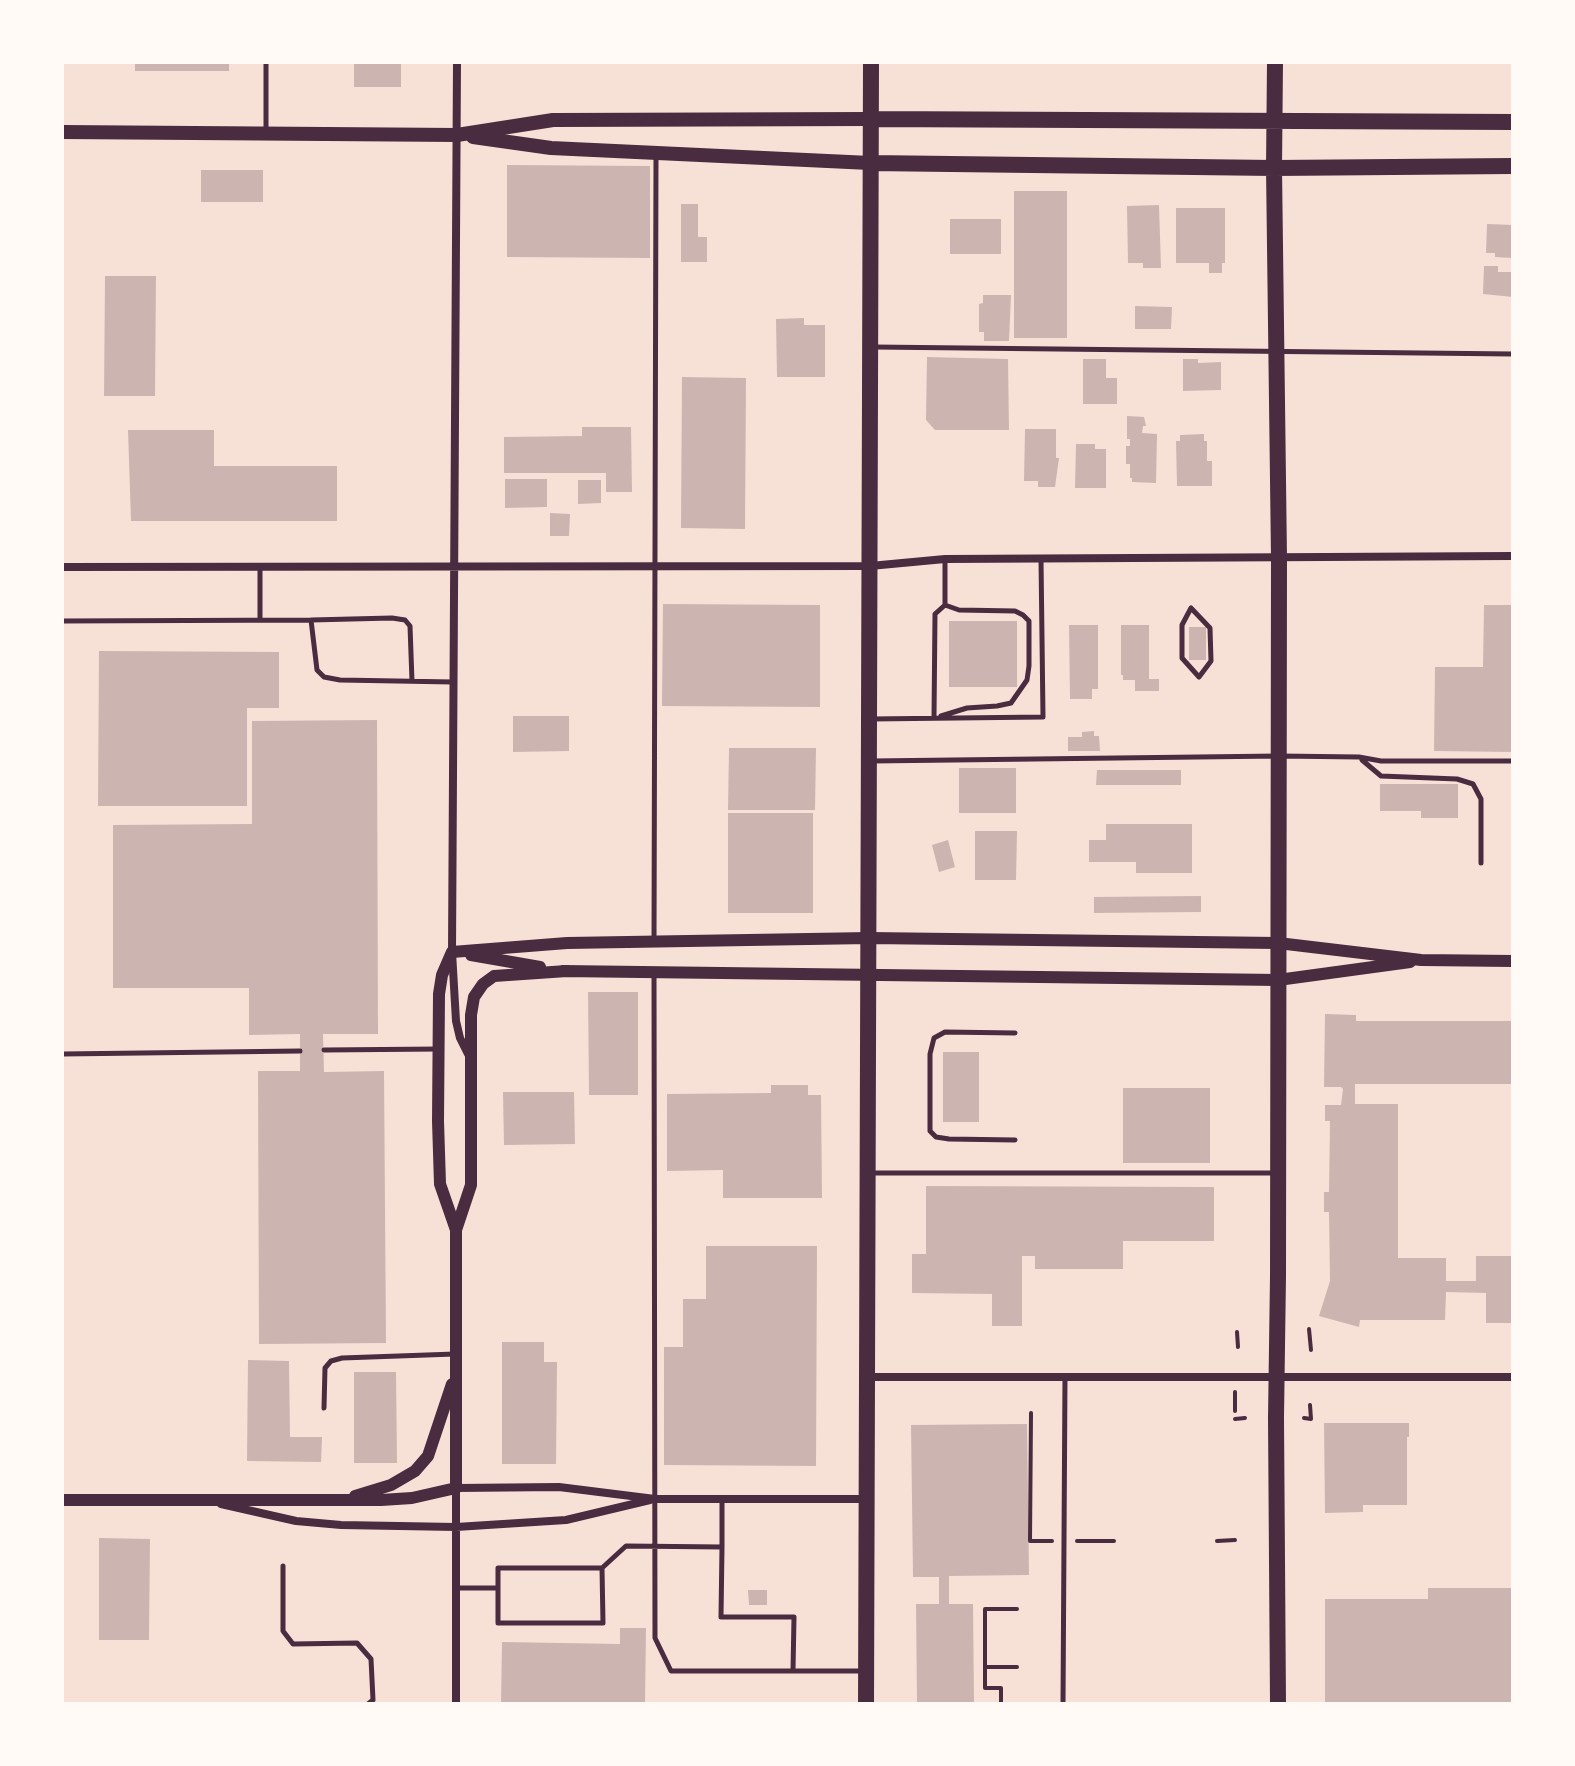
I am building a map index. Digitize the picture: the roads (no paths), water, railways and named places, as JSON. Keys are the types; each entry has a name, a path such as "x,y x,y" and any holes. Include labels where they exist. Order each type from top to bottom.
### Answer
{"main road":[{"path":"866,1704 871,62"},
{"path":"1275,62 1279,558 1278,1704"},
{"path":"457,135 553,120 1513,122"},
{"path":"62,132 457,135 551,148 870,163 1274,168 1513,166"}],"street":[{"path":"457,62 452,952 456,1021 471,1066"},
{"path":"62,567 870,566 945,559 1513,556"},
{"path":"452,952 567,943 869,938 1278,943 1421,960 1513,961"},
{"path":"452,952 567,971"},
{"path":"452,952 442,975 439,994 440,1184 456,1230"},
{"path":"456,1704 456,1230 471,1185 471,1015 474,997 483,984 494,976 567,971 1278,980 1421,960"},
{"path":"338,1501 391,1485 415,1471 428,1456 456,1373"},
{"path":"866,1377 1513,1377"},
{"path":"62,1500 338,1501 412,1498 456,1488 559,1487 655,1499 866,1499"},
{"path":"201,1499 296,1521 456,1527 566,1520 655,1499"}],"lane":[{"path":"266,62 266,133"},
{"path":"654,942 656,153"},
{"path":"870,347 1513,354"},
{"path":"871,719 1043,717 1041,558"},
{"path":"934,718 935,614 945,605 945,559"},
{"path":"260,566 260,620"},
{"path":"934,718 967,708 1011,703 1027,680 1029,666 1029,621 1023,615 1015,611 959,610 945,605"},
{"path":"1191,608 1210,628 1211,661 1199,677 1182,658 1182,625 1191,608"},
{"path":"311,620 317,670 324,677 453,682"},
{"path":"62,621 405,620 410,626 412,681"},
{"path":"871,761 1279,756 1359,757 1381,761 1513,761"},
{"path":"1359,757 1381,776 1457,779 1473,784 1481,799 1481,863"},
{"path":"654,973 655,1638 671,1671 866,1671"},
{"path":"1015,1033 945,1032 934,1038 930,1054 930,1131 936,1137 949,1139 1015,1140"},
{"path":"324,1050 439,1049"},
{"path":"62,1054 300,1051"},
{"path":"868,1173 1278,1173"},
{"path":"324,1408 325,1368 331,1361 383,1355 456,1354"},
{"path":"1063,1704 1065,1376"},
{"path":"722,1499 721,1617 794,1617 793,1671"},
{"path":"602,1568 603,1623 498,1623 498,1568 602,1568 626,1546 722,1547"},
{"path":"283,1566 283,1631 293,1644 357,1643 371,1659 373,1700 368,1704"},
{"path":"456,1588 498,1588"}]}
